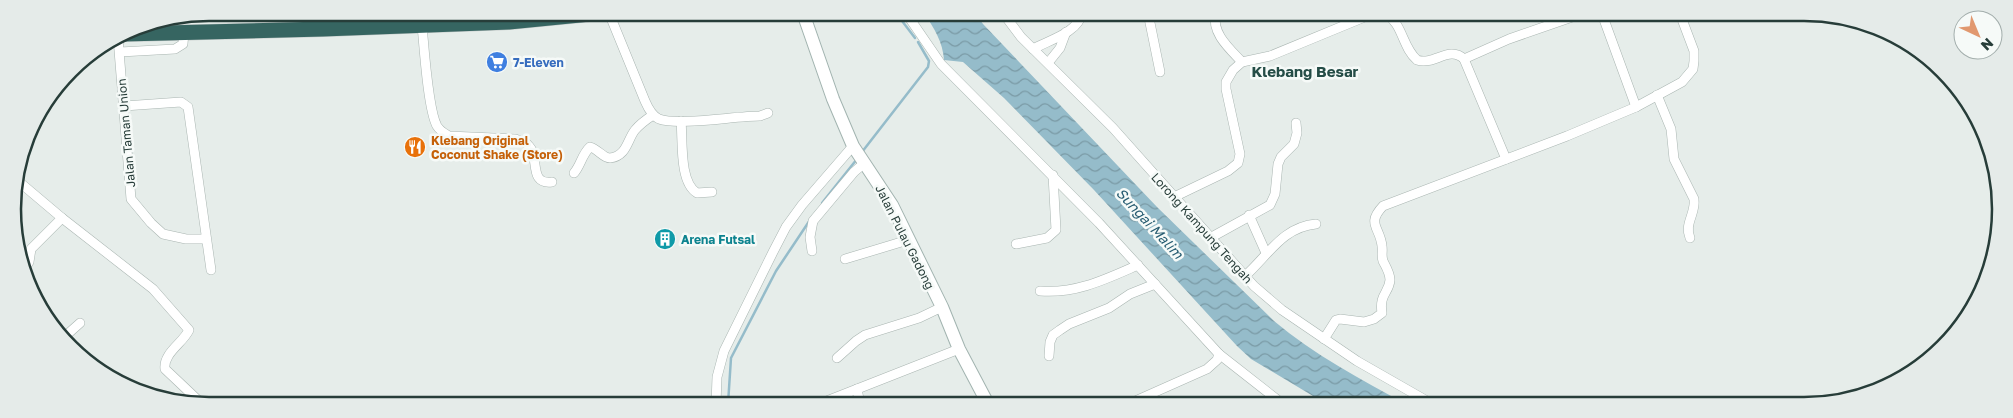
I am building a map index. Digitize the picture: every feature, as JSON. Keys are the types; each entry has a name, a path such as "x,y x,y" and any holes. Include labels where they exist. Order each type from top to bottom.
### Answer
{"highway":[{"path":"143,33 324,29 478,21"}],"main road":[{"name":"Jalan Pulau Gadong","path":"806,21 832,99 860,155 892,205 942,308 959,349 984,397"}],"street":[{"path":"612,21 645,102 653,114 661,120 681,121 760,116 768,113"},
{"path":"911,21 941,64 1053,175 1156,284 1218,354 1274,397"},
{"name":"Lorong Kampung Tengah","path":"1010,21 1033,48 1113,128 1244,277 1282,310 1324,339 1357,361 1420,397"},
{"path":"1033,48 1066,32 1080,21"},
{"path":"1149,21 1160,72"},
{"path":"1216,21 1220,37 1242,62"},
{"path":"1174,197 1228,171 1238,163 1240,154 1227,97 1226,82 1233,70 1242,62 1270,56 1355,21"},
{"path":"1394,21 1410,52 1417,60 1427,62 1452,53 1464,59 1506,159"},
{"path":"1464,59 1509,39 1561,21"},
{"path":"1605,21 1636,107"},
{"path":"1324,339 1336,320 1364,322 1374,319 1382,313 1380,302 1390,281 1389,273 1381,254 1382,244 1374,224 1375,218 1383,206 1568,136 1636,107 1682,82 1693,69 1694,51 1683,21"},
{"path":"422,25 432,109 437,125 442,132 449,136 515,139 525,142 534,152 535,172 538,178 546,183 552,182"},
{"path":"120,52 175,49 183,44 184,32"},
{"path":"1048,63 1060,48 1066,32"},
{"name":"Jalan Taman Union","path":"119,44 131,199 151,224 164,234 186,239 206,239"},
{"path":"1657,95 1671,129 1674,159 1694,199 1695,206 1687,226 1690,238"},
{"path":"124,106 181,102 188,107 210,270"},
{"path":"574,173 579,168 585,151 590,147 595,148 605,157 610,158 620,153 626,148 636,129 653,114"},
{"path":"681,121 687,184 697,193 712,192"},
{"path":"1210,238 1270,205 1274,199 1278,164 1294,144 1298,133 1296,123"},
{"path":"812,251 810,237 813,221 861,166 860,155"},
{"path":"716,397 717,377 724,351 786,227 802,205 860,155"},
{"path":"1016,244 1047,238 1056,230 1053,175"},
{"path":"23,188 153,288 176,312 190,330 169,355 164,364 165,369 193,396"},
{"path":"1249,215 1266,253"},
{"path":"28,260 31,249 62,218"},
{"path":"1244,277 1282,238 1297,228 1316,224"},
{"path":"845,259 908,240"},
{"path":"1040,291 1061,292 1088,286 1138,266"},
{"path":"1049,356 1050,342 1053,335 1060,330 1069,324 1109,308 1130,294 1156,284"},
{"path":"837,358 856,340 865,335 919,318 942,308"},
{"path":"68,333 80,323"},
{"path":"837,397 959,349"},
{"path":"1142,397 1207,369 1217,360 1218,354"},
{"path":"857,389 859,397"}],"water":[{"name":"Sungai Malim","path":"929,21 981,21 1157,207 1274,321 1322,356 1393,397 1315,397 1251,359 1094,190 1004,98 963,62 944,60 940,41"}],"waterway":[{"path":"902,21 915,38"},
{"path":"862,152 928,67 929,61 918,42"},
{"path":"822,203 857,159"},
{"path":"728,397 731,358 776,271 810,220"}],"place":[{"name":"7-Eleven","path":"497,62"},
{"name":"Klebang Original Coconut Shake (Store)","path":"415,147"},
{"name":"Arena Futsal","path":"665,239"}],"district":[{"name":"Klebang Besar","path":"1305,71"}]}
